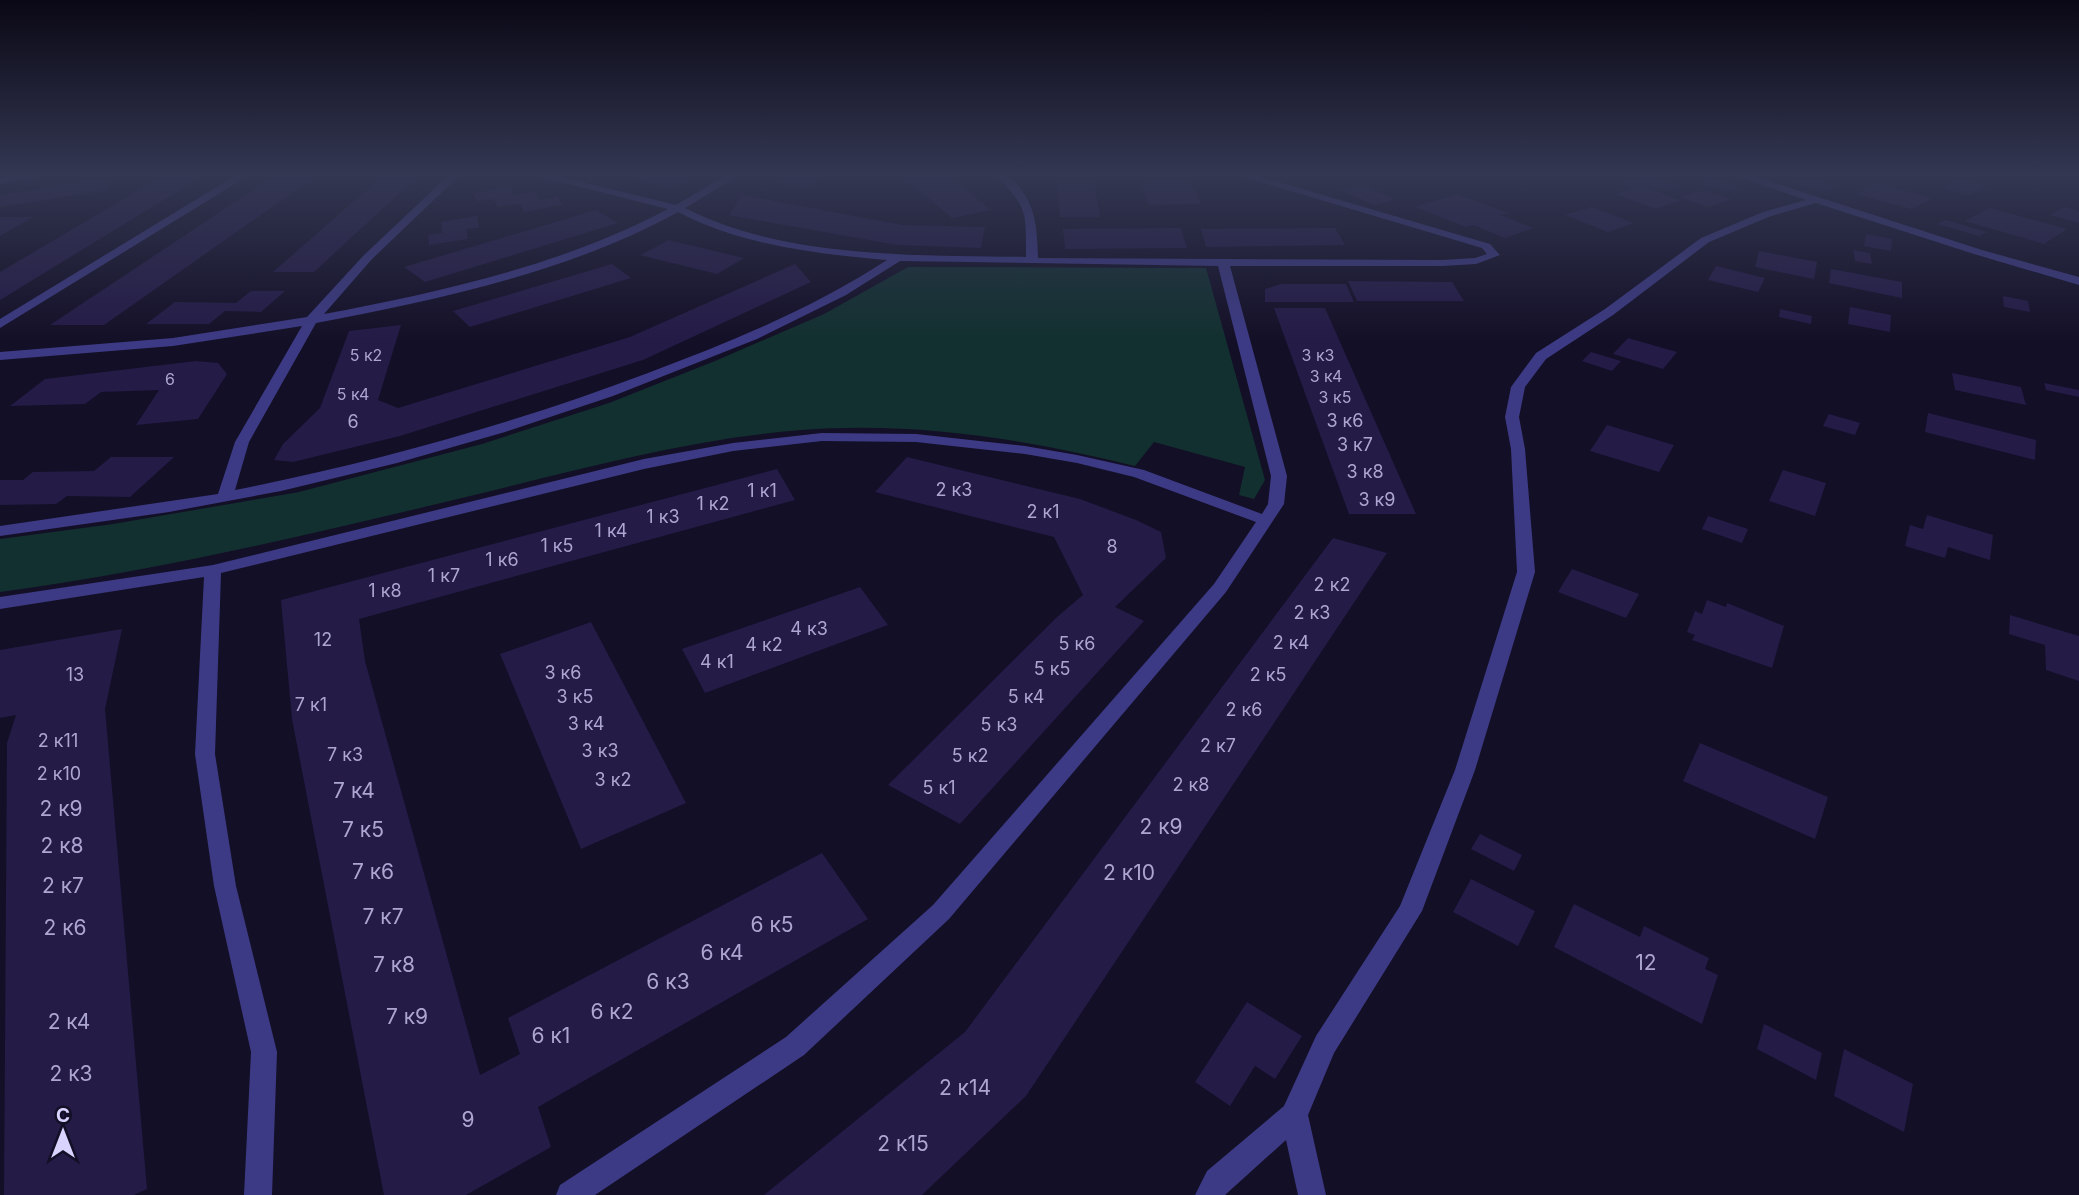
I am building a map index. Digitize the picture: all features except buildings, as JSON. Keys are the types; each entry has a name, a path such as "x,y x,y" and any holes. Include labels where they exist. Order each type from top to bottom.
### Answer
{"street":[{"path":"0,324 155,230"},
{"path":"225,497 242,442 311,321 368,257 397,230"},
{"path":"0,356 109,349 198,339 371,310 536,266 599,245 633,230"},
{"path":"728,230 760,239 831,252 898,258 1442,263 1476,261 1494,255 1486,246 1430,230"},
{"path":"1031,230 1032,261"},
{"path":"1209,1195 1217,1181 1293,1115 1325,1045 1410,911 1465,770 1526,572 1521,484 1512,416 1518,387 1541,356 1609,312 1683,259 1704,240 1729,230"},
{"path":"1909,230 2079,281"},
{"path":"0,531 225,497 467,441 549,415 716,352 845,290 898,258"},
{"path":"570,1195 795,1046 941,912 1220,588 1276,504 1279,476 1223,263"},
{"path":"0,603 213,570 644,464 733,447 822,437 916,438 1025,450 1077,459 1139,473 1264,520"},
{"path":"213,570 205,754 225,886 264,1052 258,1195"},
{"path":"1293,1115 1312,1195"}],"green space":[{"path":"908,267 1206,268 1265,480 1254,499 1239,495 1245,467 1154,442 1135,466 1011,440 928,430 801,430 674,448 234,551 117,574 0,592 0,539 113,524 299,492 482,444 609,403 715,361 824,314"}]}
